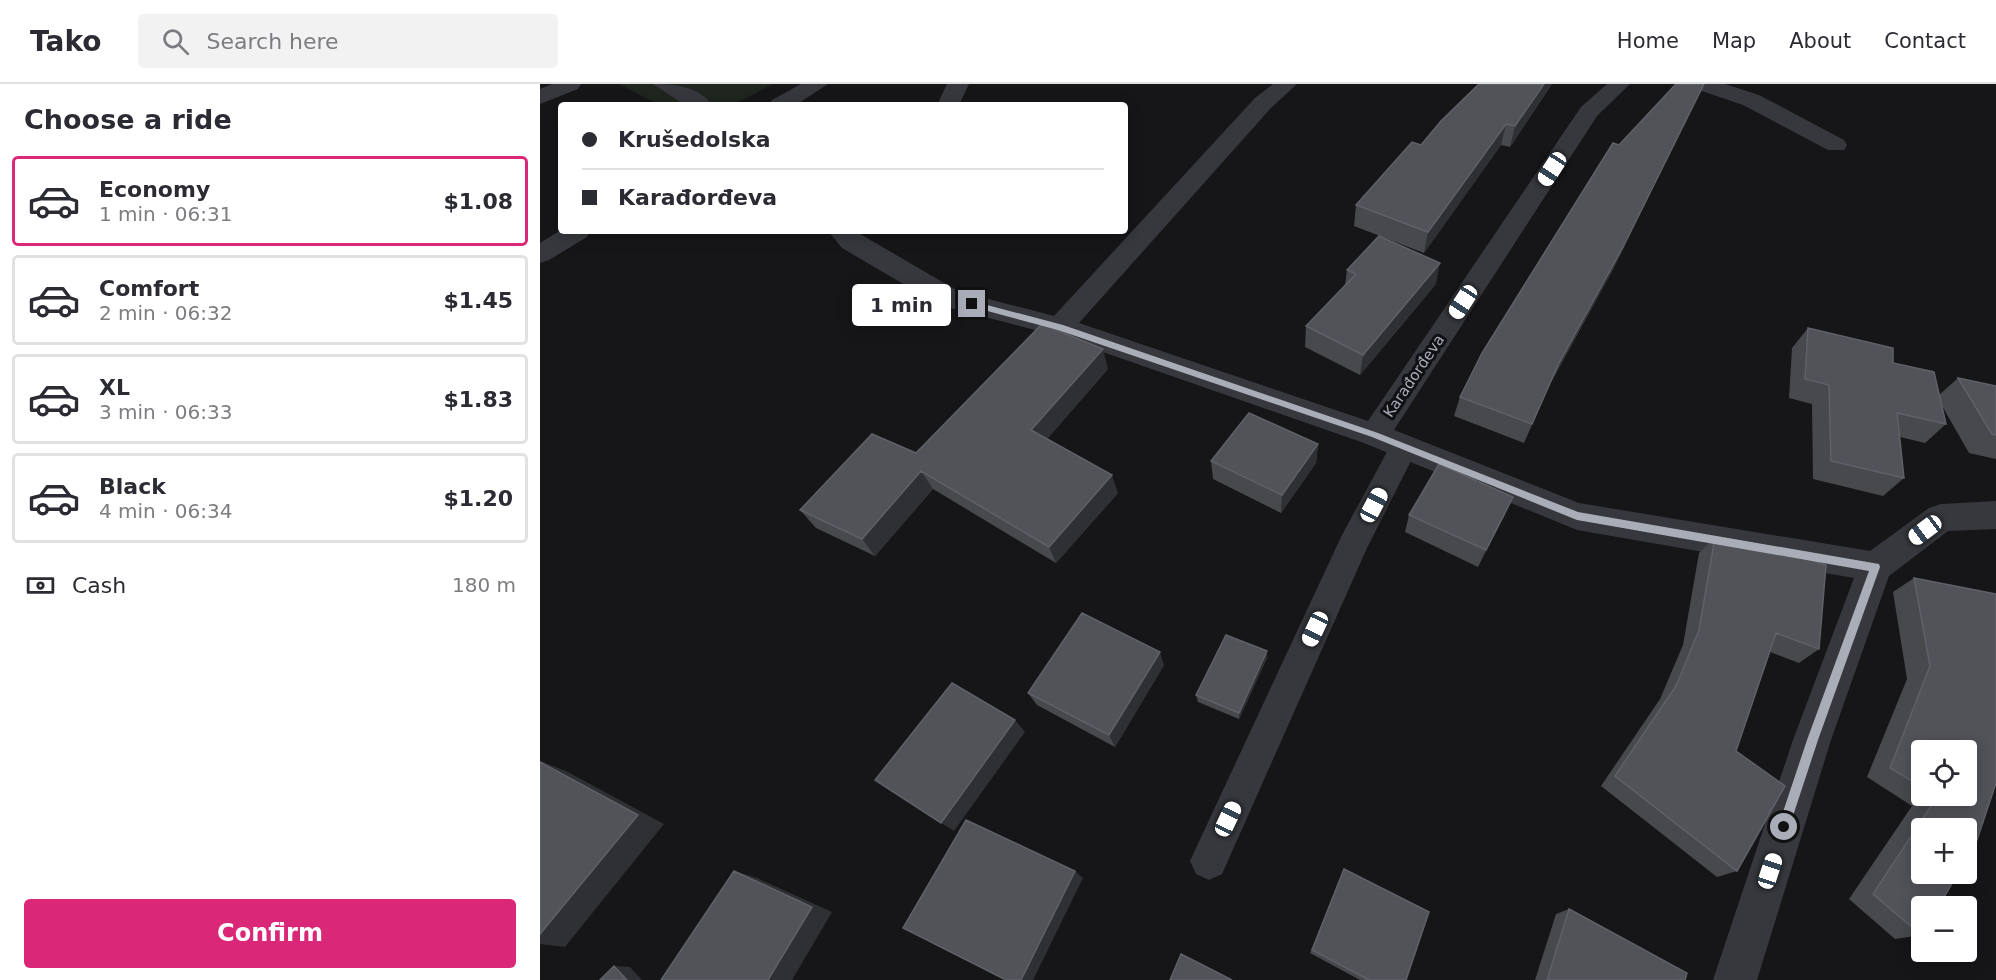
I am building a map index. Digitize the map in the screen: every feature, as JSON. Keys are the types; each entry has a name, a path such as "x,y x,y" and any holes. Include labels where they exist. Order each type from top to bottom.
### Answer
{"street":[{"path":"540,97 570,84"},
{"path":"664,84 696,102"},
{"path":"785,102 817,84"},
{"path":"949,102 958,84"},
{"path":"1060,327 1263,104 1286,84"},
{"name":"Karađorđeva","path":"1390,441 1589,112 1619,84"},
{"path":"1704,84 1751,100 1836,145"},
{"path":"540,254 573,234"},
{"name":"Karađorđeva","path":"844,234 851,242 949,298 1060,327 1390,441 1577,516 1875,567"},
{"path":"1735,980 1812,740 1875,567 1941,518 1996,515"}],"lane":[{"path":"1209,861 1353,544 1390,441"}],"shaded area":[{"path":"619,84 773,84 739,102 653,102"}],"building":[{"path":"1479,84 1544,84 1515,126 1506,124 1428,232 1356,205 1412,142 1421,145 1441,121"},
{"path":"1676,84 1704,84 1623,247 1558,365 1532,424 1460,397 1482,353 1613,143 1619,145"},
{"path":"1379,236 1440,263 1363,355 1306,326 1356,274 1347,270"},
{"path":"1042,324 1103,349 1031,430 1112,475 1049,547 921,471 862,539 800,510 872,434 916,453"},
{"path":"1808,328 1893,348 1893,363 1934,372 1946,424 1897,413 1904,478 1831,461 1829,385 1805,379"},
{"path":"1958,378 1996,386 1996,435 1992,434"},
{"path":"1249,413 1318,444 1282,495 1211,461"},
{"path":"1439,464 1513,497 1486,550 1409,515"},
{"path":"1715,537 1768,546 1826,565 1819,649 1776,633 1736,751 1785,786 1737,871 1615,776 1676,686 1699,630"},
{"path":"1914,578 1996,594 1996,783 1977,840 1977,818 1923,818 1931,806 1977,806 1977,740 1911,740 1911,780 1890,768 1930,666"},
{"path":"1082,613 1160,652 1109,735 1028,693"},
{"path":"1226,635 1267,651 1239,713 1196,695"},
{"path":"952,683 1015,720 941,823 875,780"},
{"path":"540,762 638,815 540,934"},
{"path":"966,820 1075,871 1021,980 1006,980 903,928"},
{"path":"1911,836 1911,884 1952,884 1945,896 1911,896 1911,926 1873,894"},
{"path":"1344,869 1429,912 1406,980 1369,980 1312,950"},
{"path":"734,871 812,907 768,980 661,980"},
{"path":"1569,909 1687,973 1685,980 1547,980"},
{"path":"1181,954 1232,980 1170,980"},
{"path":"614,966 627,980 600,980"}],"route":[{"path":"972,304 1060,327 1375,435 1577,516 1875,567 1812,740 1784,827"}]}
